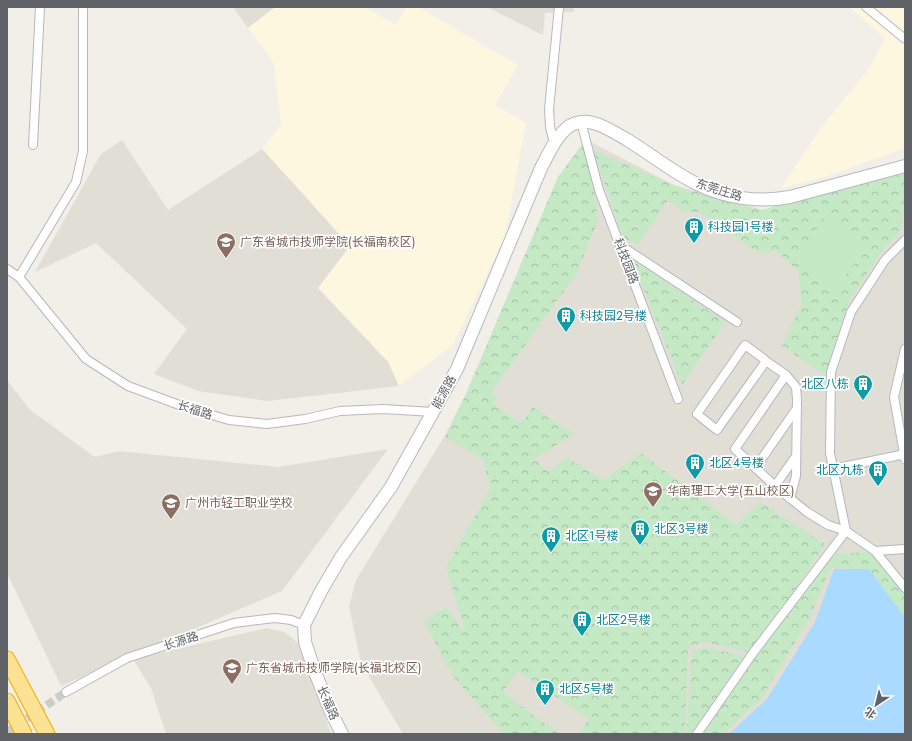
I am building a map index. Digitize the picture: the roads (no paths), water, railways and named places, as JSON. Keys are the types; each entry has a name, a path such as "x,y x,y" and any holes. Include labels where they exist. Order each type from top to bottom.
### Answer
{"highway":[{"path":"7,659 47,734"},
{"path":"7,701 24,734"}],"street":[{"path":"33,145 40,7"},
{"path":"19,277 76,182 83,151 83,7"},
{"path":"554,143 550,127 549,109 559,7"},
{"path":"866,7 905,39"},
{"path":"554,143 569,126 581,122"},
{"name":"东莞庄路","path":"581,122 591,122 615,133 696,184 718,192 757,200 775,200 790,197 905,166"},
{"name":"科技园路","path":"581,122 599,190 678,399"},
{"name":"能源路","path":"304,625 325,584 350,545 391,487 457,369 541,168 554,143"},
{"path":"697,734 753,653 846,531 830,453 831,372 851,312 885,260 905,240"},
{"path":"620,245 737,322"},
{"name":"长福路","path":"7,269 19,277 86,359 128,386 182,406 229,420 267,424 305,419 340,411 382,409 433,412"},
{"path":"766,360 717,430 697,414 745,345 766,360 786,375 796,387 797,408 796,476 790,498"},
{"path":"833,469 905,456 894,397 905,349"},
{"path":"786,375 735,449 775,486 807,512 828,525 846,531 875,551 905,588"},
{"path":"756,467 797,408"},
{"path":"775,486 796,456"},
{"path":"875,551 905,549"},
{"name":"长源路","path":"66,692 127,658 234,623 274,618 291,620 304,625"},
{"name":"长福路","path":"304,625 305,642 315,672 330,710 342,734"}],"water":[{"path":"834,569 869,569 905,617 905,734 729,734 767,699 815,622"}],"tunnel":[{"path":"7,732 66,692"}],"place":[{"name":"科技园1号楼","path":"694,244"},
{"name":"广东省城市技师学院(长福南校区)","path":"226,259"},
{"name":"科技园2号楼","path":"566,333"},
{"name":"北区八栋","path":"863,401"},
{"name":"北区4号楼","path":"695,480"},
{"name":"北区九栋","path":"878,487"},
{"name":"华南理工大学(五山校区)","path":"653,508"},
{"name":"广州市轻工职业学校","path":"171,520"},
{"name":"北区3号楼","path":"640,546"},
{"name":"北区1号楼","path":"551,553"},
{"name":"北区2号楼","path":"582,637"},
{"name":"广东省城市技师学院(长福北校区)","path":"232,685"},
{"name":"北区5号楼","path":"545,706"}]}
